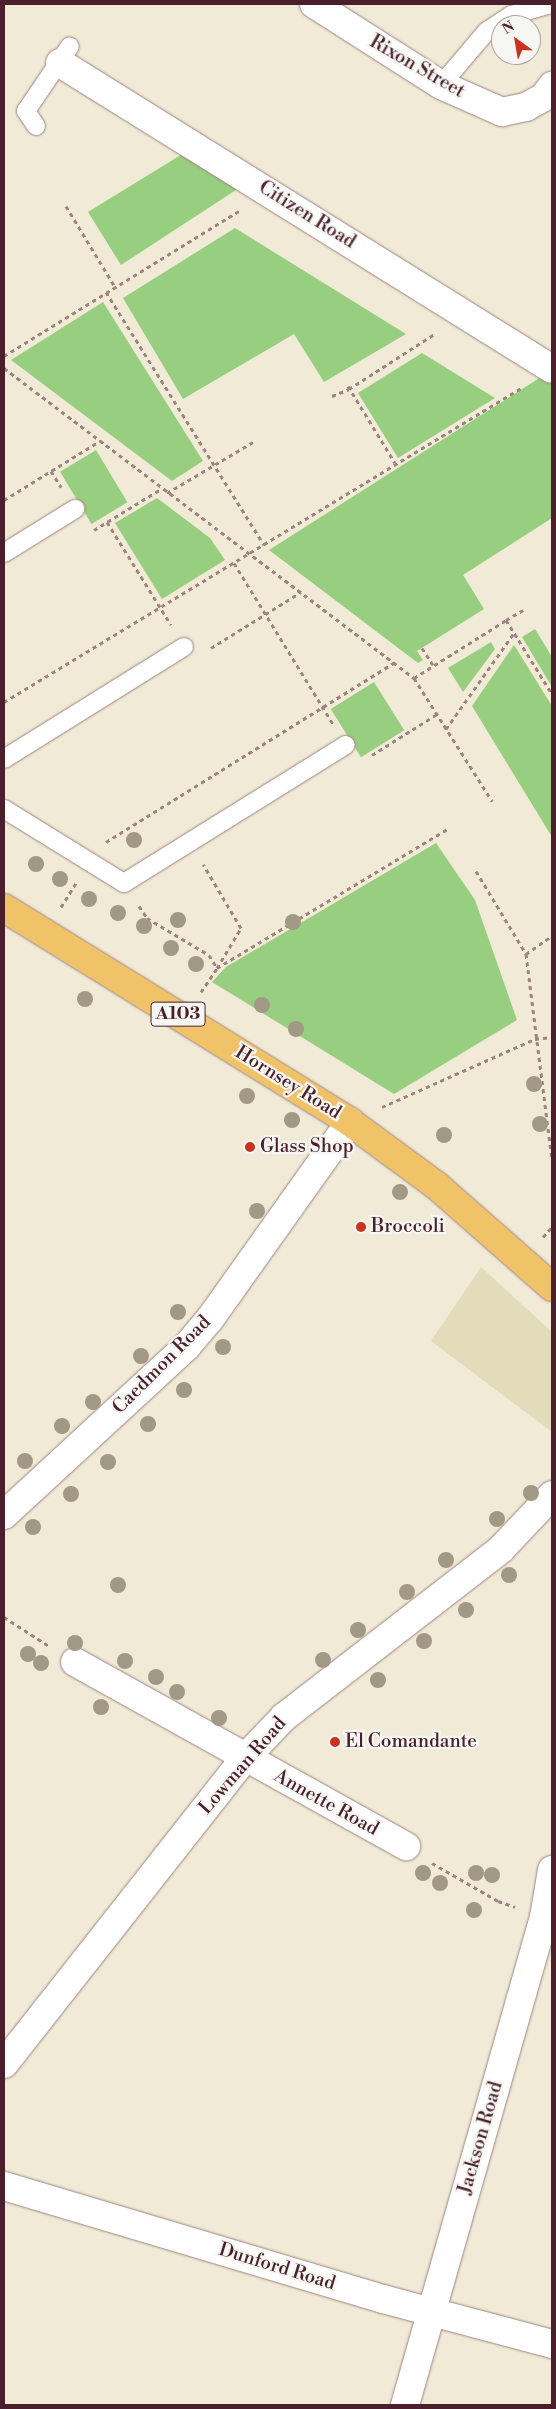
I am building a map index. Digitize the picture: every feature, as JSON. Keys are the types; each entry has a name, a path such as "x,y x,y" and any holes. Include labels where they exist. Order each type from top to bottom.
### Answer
{"main road":[{"name":"Hornsey Road","path":"4,908 350,1122 437,1186 552,1287"}],"street":[{"name":"Rixon Street","path":"314,4 441,85 502,112 544,99"},
{"name":"Citizen Road","path":"65,55 270,192 552,369"},
{"name":"Caedmon Road","path":"4,1515 187,1346 210,1319 350,1122"},
{"name":"Lowman Road","path":"4,2064 245,1758 284,1717 502,1549 552,1495"},
{"name":"Annette Road","path":"75,1662 406,1846"},
{"name":"Jackson Road","path":"405,2405 548,1918 552,1870"},
{"name":"Dunford Road","path":"4,2186 552,2344"}],"lane":[{"path":"441,85 487,30 512,15 551,4"},
{"path":"36,126 26,111 65,55"},
{"path":"4,553 75,509"},
{"path":"4,759 184,647"},
{"path":"4,809 124,883 346,745"}],"path":[{"path":"4,356 270,192"},
{"path":"66,206 116,287"},
{"path":"106,292 264,545"},
{"path":"332,396 458,319 463,313"},
{"path":"4,368 414,678 492,801"},
{"path":"4,374 8,371"},
{"path":"4,702 527,384"},
{"path":"348,387 395,463"},
{"path":"4,500 100,441"},
{"path":"167,493 253,442"},
{"path":"107,522 192,660 301,592"},
{"path":"234,562 357,764 437,714"},
{"path":"414,678 523,610"},
{"path":"506,620 552,694"},
{"path":"446,729 514,633"},
{"path":"422,648 433,665"},
{"path":"44,933 101,845 394,663"},
{"path":"217,968 449,828"},
{"path":"183,1017 242,928 189,842"},
{"path":"476,871 526,954 535,1039 552,1159"},
{"path":"124,883 147,918 209,955 217,968"},
{"path":"526,954 552,936"},
{"path":"350,1122 535,1039 552,1037"},
{"path":"4,1617 56,1650 72,1655 75,1662"},
{"path":"406,1846 498,1901 548,1918"}],"shaded area":[{"path":"481,1267 552,1332 552,1432 431,1341"}],"green space":[{"path":"184,153 239,188 121,265 88,212"},
{"path":"235,228 406,334 324,382 294,334 183,399 123,298"},
{"path":"103,302 203,461 172,481 11,360"},
{"path":"422,353 495,398 398,458 358,393"},
{"path":"552,370 552,518 463,575 484,609 417,651 423,660 418,663 269,550"},
{"path":"96,450 127,502 91,524 60,472"},
{"path":"157,498 210,538 225,560 162,599 115,523"},
{"path":"535,629 552,657 552,687 522,637"},
{"path":"491,642 495,649 463,692 448,668"},
{"path":"514,645 552,706 552,837 472,706"},
{"path":"374,682 404,730 361,757 331,709"},
{"path":"436,843 475,900 517,1020 394,1094 212,982 226,967"}],"place":[{"name":"Glass Shop","path":"250,1147"},
{"name":"Broccoli","path":"361,1227"},
{"name":"El Comandante","path":"335,1742"}]}
